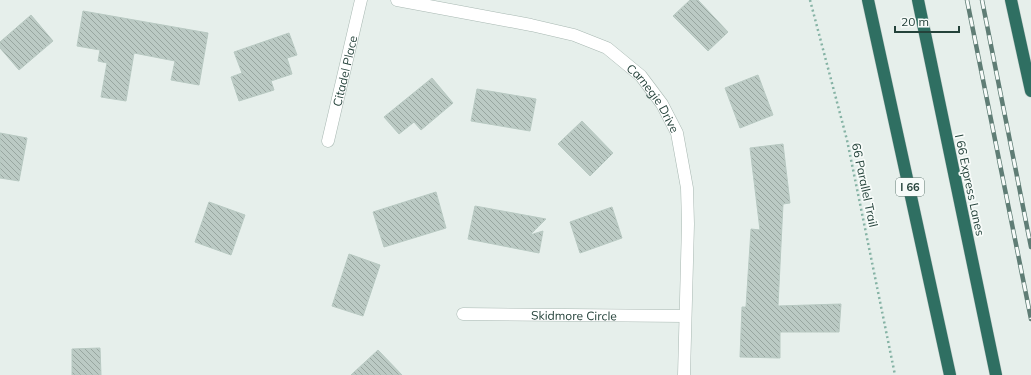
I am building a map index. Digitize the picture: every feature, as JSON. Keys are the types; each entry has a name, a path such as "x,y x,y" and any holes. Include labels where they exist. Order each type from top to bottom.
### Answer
{"highway":[{"name":"I 66","path":"868,0 950,375"},
{"name":"I 66 Express Lanes","path":"918,0 996,375"},
{"path":"1011,0 1031,91"}],"street":[{"name":"Citadel Place","path":"328,141 361,0"},
{"name":"Carnegie Drive","path":"397,0 531,25 574,35 607,48 641,76 662,104 676,134 682,155 687,188 688,224 684,375"},
{"name":"Skidmore Circle","path":"463,314 685,316"}],"path":[{"name":"66 Parallel Trail","path":"810,0 847,140 895,375"}],"building":[{"path":"690,0 698,0 728,32 708,51 673,16"},
{"path":"83,11 208,33 199,85 171,80 175,61 134,53 126,101 101,97 107,63 98,61 100,50 77,46"},
{"path":"31,15 53,41 19,70 0,48 0,42"},
{"path":"289,33 297,55 287,58 292,74 271,81 274,90 239,101 231,77 242,73 234,52"},
{"path":"758,75 773,115 740,128 725,88"},
{"path":"432,78 453,103 421,130 414,122 399,134 384,117"},
{"path":"477,89 536,99 530,131 471,121"},
{"path":"582,121 613,153 590,176 558,144"},
{"path":"0,133 27,138 19,181 0,178"},
{"path":"783,144 790,203 783,204 778,306 841,304 839,332 780,332 780,358 740,357 742,307 746,307 751,229 760,230 750,148"},
{"path":"436,192 446,228 384,247 373,212"},
{"path":"209,202 245,215 231,255 195,242"},
{"path":"475,206 546,219 530,235 543,231 539,253 468,239"},
{"path":"612,207 622,238 580,253 570,222"},
{"path":"349,254 380,265 363,316 332,306"},
{"path":"100,348 101,375 72,375 72,349"},
{"path":"378,350 402,375 351,375"}],"railway":[{"path":"967,0 1031,319"},
{"path":"982,0 1031,247"}]}
